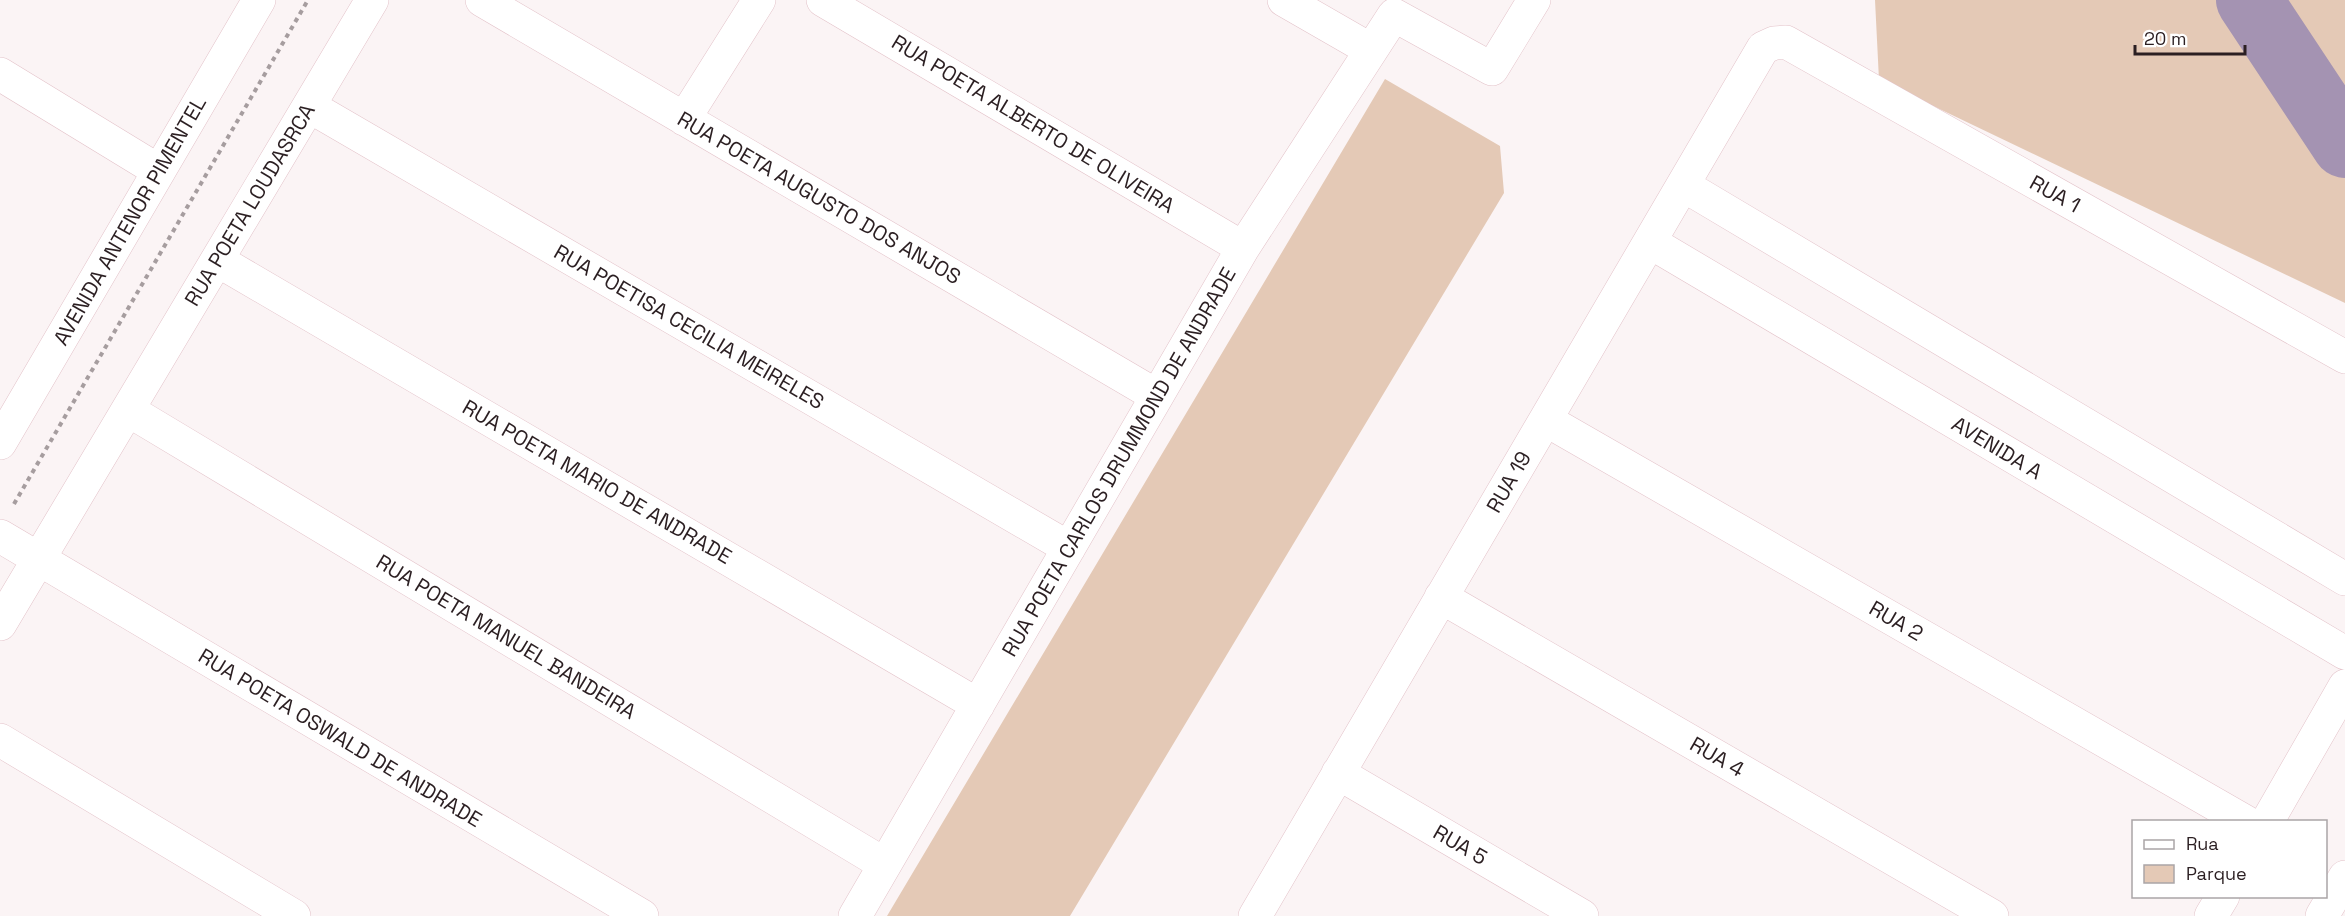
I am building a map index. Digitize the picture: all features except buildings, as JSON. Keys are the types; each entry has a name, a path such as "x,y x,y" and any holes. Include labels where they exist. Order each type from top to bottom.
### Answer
{"street":[{"name":"AVENIDA ANTENOR PIMENTEL","path":"0,443 259,0"},
{"name":"RUA POETA LOUDASRCA","path":"0,624 372,0"},
{"name":"RUA POETA AUGUSTO DOS ANJOS","path":"482,0 1157,396"},
{"path":"684,119 759,0"},
{"name":"RUA POETA ALBERTO DE OLIVEIRA","path":"824,0 1243,248"},
{"path":"1284,0 1371,50"},
{"name":"RUA POETA CARLOS DRUMMOND DE ANDRADE","path":"855,916 1243,248 1394,15 1492,69 1534,0"},
{"name":"RUA 1","path":"1763,48 1786,42 2345,357"},
{"name":"RUA 19","path":"1255,916 1763,48"},
{"path":"0,74 159,171"},
{"name":"RUA POETISA CECILIA MEIRELES","path":"309,106 1069,548"},
{"path":"1683,185 2345,579"},
{"name":"AVENIDA A","path":"1650,242 2345,653"},
{"name":"RUA POETA MARIO DE ANDRADE","path":"217,260 978,705"},
{"name":"RUA POETA MANUEL BANDEIRA","path":"128,410 884,864"},
{"name":"RUA 2","path":"1546,420 2243,820"},
{"name":"RUA POETA OSWALD DE ANDRADE","path":"6,522 39,560 642,916"},
{"name":"RUA 4","path":"1441,597 1992,916"},
{"path":"2268,820 2345,686"},
{"path":"0,740 294,916"},
{"name":"RUA 5","path":"1338,773 1582,916"},
{"path":"2322,916 2345,878"},
{"path":"2211,916 2222,898"}],"path":[{"path":"6,522 308,0"}],"green space":[{"path":"1875,0 2345,0 2345,303 1879,80"},
{"path":"1385,79 1500,146 1504,193 1070,916 887,916"}],"waterway":[{"path":"2249,0 2345,145"}]}
